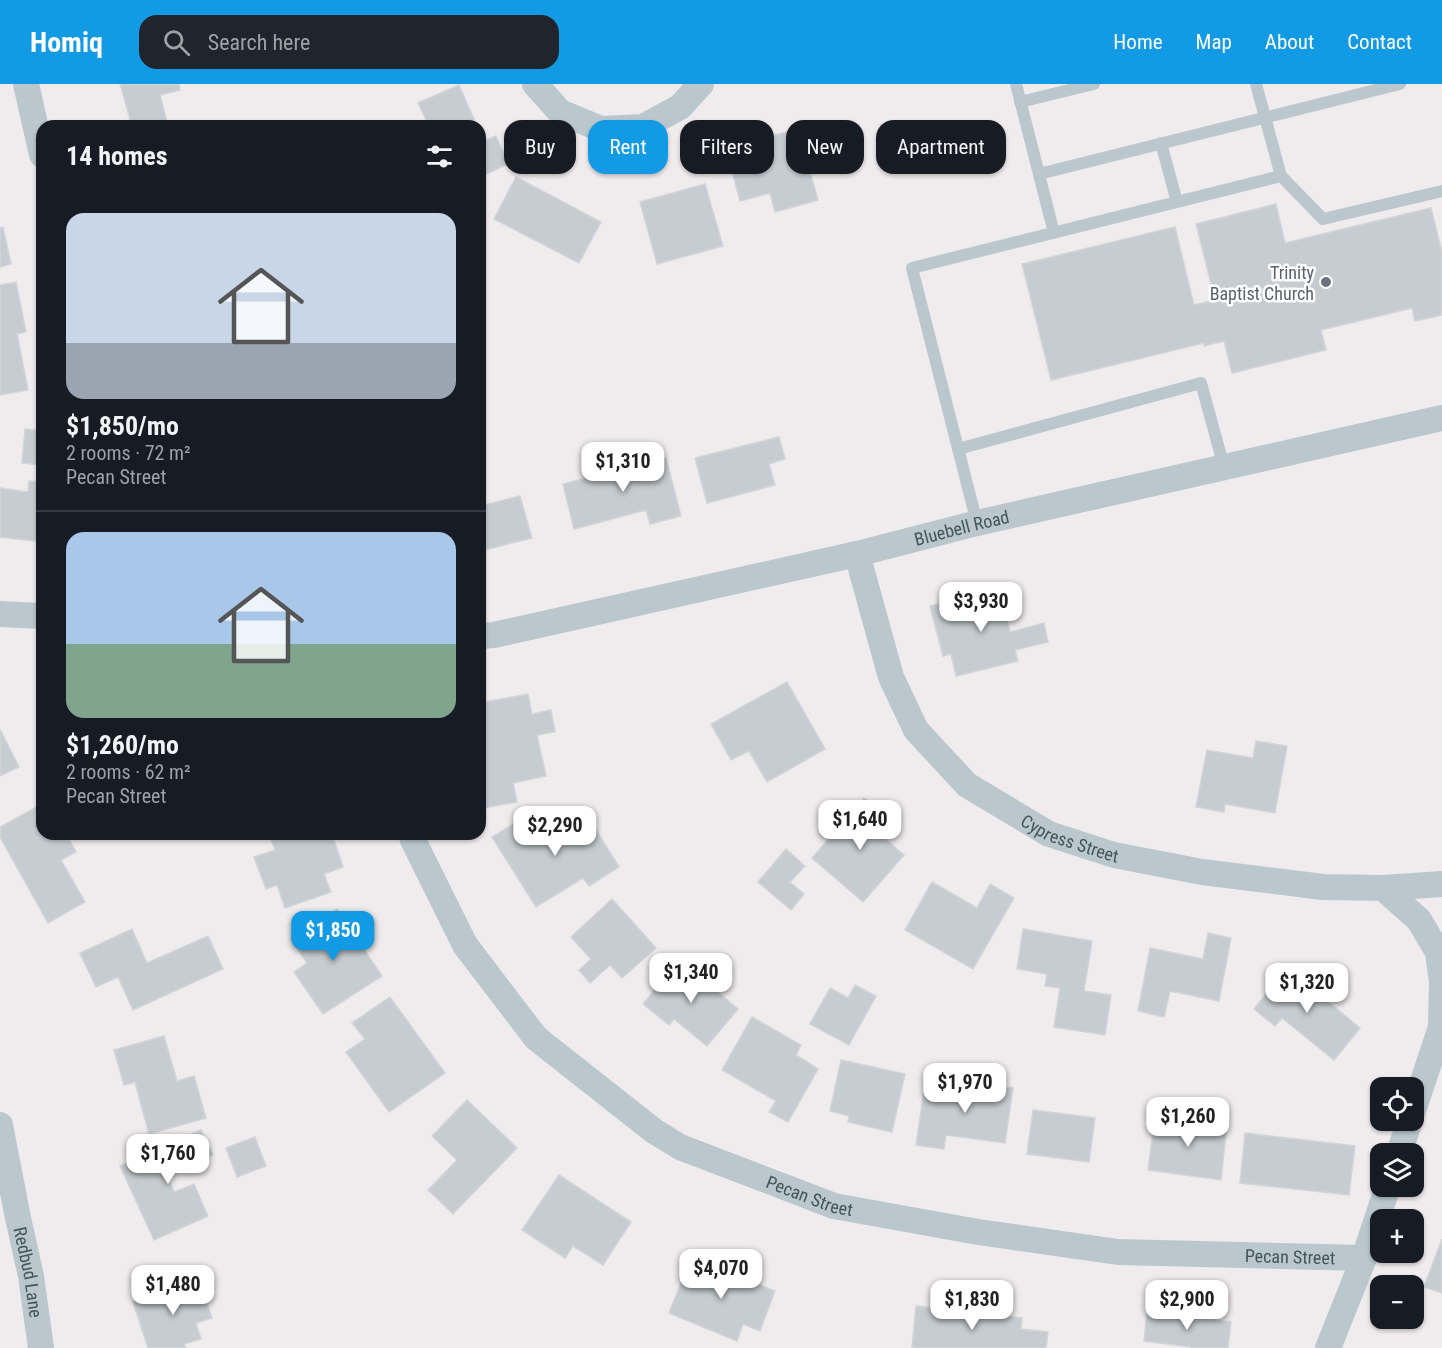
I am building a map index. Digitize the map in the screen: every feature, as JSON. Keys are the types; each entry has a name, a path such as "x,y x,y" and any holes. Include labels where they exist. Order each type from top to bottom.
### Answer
{"street":[{"path":"26,84 36,128"},
{"path":"535,84 560,112 601,129 643,127 680,107 701,84"},
{"name":"Bluebell Road","path":"486,636 857,554 978,523 1442,418"},
{"name":"Cypress Street","path":"857,554 891,677 916,730 967,784 1049,834 1114,855 1224,875 1323,887 1383,888 1442,884"},
{"path":"0,614 36,616"},
{"name":"Pecan Street","path":"413,840 465,945 536,1038 654,1131 680,1147 834,1206 978,1232 1118,1252 1364,1258"},
{"path":"1383,888 1419,920 1438,952 1442,982 1442,1026 1424,1079"},
{"name":"Redbud Lane","path":"0,1125 31,1276 41,1348"},
{"path":"1328,1348 1364,1258 1384,1197"}],"lane":[{"path":"1016,84 1054,233"},
{"path":"1020,102 1094,84"},
{"path":"1256,84 1281,176 1323,219 1442,191"},
{"path":"1039,174 1400,84"},
{"path":"1161,143 1177,202"},
{"path":"978,523 912,268 1281,176"},
{"path":"958,449 1201,383 1224,468"}],"building":[{"path":"120,84 179,84 180,90 160,95 166,120 130,120"},
{"path":"459,85 474,120 426,120 418,103"},
{"path":"786,132 786,174 811,174 818,200 775,212 770,193 740,201 733,174 774,174 774,135"},
{"path":"496,136 504,155 504,166 486,174 486,140"},
{"path":"516,177 601,222 579,263 494,219"},
{"path":"705,184 723,246 657,264 640,202"},
{"name":"Trinity Baptist Church","path":"1276,204 1285,243 1431,208 1442,252 1442,315 1415,321 1412,308 1321,330 1326,350 1232,373 1224,341 1204,346 1204,343 1051,380 1022,264 1175,227 1194,305 1215,300 1196,224"},
{"path":"3,227 11,264 0,267 0,228"},
{"path":"16,282 26,332 17,334 28,390 0,395 0,285"},
{"path":"25,429 36,430 36,464 22,463"},
{"path":"779,437 785,459 769,464 775,485 707,503 695,458"},
{"path":"615,457 618,471 666,458 681,516 650,524 646,510 574,529 563,484 594,476 591,464"},
{"path":"29,481 36,482 36,541 0,537 0,488 28,492"},
{"path":"520,496 532,538 486,550 486,504"},
{"path":"999,588 1010,632 1044,623 1048,642 1015,650 1018,661 956,676 951,654 943,656 930,606"},
{"path":"787,682 825,749 767,782 749,751 731,760 711,724"},
{"path":"528,694 532,714 551,710 555,732 537,735 546,776 513,783 517,802 486,808 486,702"},
{"path":"0,729 19,767 0,776"},
{"path":"1256,741 1287,746 1275,813 1225,804 1224,812 1196,807 1207,750 1253,758"},
{"path":"864,798 895,824 883,837 904,855 863,902 812,858"},
{"path":"36,807 36,840 69,840 76,852 61,860 85,902 48,923 0,837 0,827"},
{"path":"574,811 585,830 593,825 619,867 589,886 583,878 536,907 492,837 520,820 531,837"},
{"path":"271,840 334,840 343,867 324,874 331,892 285,908 277,885 266,889 254,857 275,850"},
{"path":"786,849 805,866 790,882 804,894 791,910 758,882"},
{"path":"932,882 977,908 990,884 1014,898 973,969 905,930"},
{"path":"612,899 656,948 622,978 610,965 590,983 579,970 591,959 571,937"},
{"path":"337,909 382,976 323,1014 294,972 307,963 291,939"},
{"path":"132,929 147,963 208,936 223,969 133,1010 118,977 96,987 80,953"},
{"path":"1023,929 1092,941 1084,991 1111,995 1105,1035 1054,1027 1060,988 1045,986 1047,974 1017,969"},
{"path":"1208,933 1231,938 1219,1001 1170,991 1164,1017 1138,1011 1150,948 1203,959"},
{"path":"679,960 738,1009 707,1046 674,1019 669,1025 643,1004"},
{"path":"1287,968 1360,1028 1334,1060 1282,1018 1275,1026 1254,1009"},
{"path":"855,985 876,996 849,1045 810,1024 830,988 848,998"},
{"path":"390,997 445,1073 389,1112 346,1052 365,1039 352,1023"},
{"path":"752,1017 801,1045 796,1055 818,1069 788,1122 769,1112 776,1101 722,1070"},
{"path":"164,1036 177,1081 194,1076 206,1118 149,1134 135,1082 124,1085 114,1050"},
{"path":"841,1060 905,1074 892,1132 848,1122 849,1116 830,1111"},
{"path":"955,1080 1013,1088 1005,1143 946,1135 944,1149 916,1145 924,1090 953,1094"},
{"path":"467,1100 517,1148 453,1214 428,1190 457,1160 432,1136"},
{"path":"1033,1110 1095,1118 1089,1162 1027,1154"},
{"path":"1155,1116 1227,1125 1221,1180 1148,1170"},
{"path":"201,1130 213,1155 167,1176 174,1192 194,1184 208,1216 154,1240 120,1166"},
{"path":"1245,1133 1355,1146 1349,1195 1240,1183"},
{"path":"255,1137 266,1166 237,1177 226,1148"},
{"path":"559,1175 631,1222 603,1265 573,1246 565,1258 522,1230"},
{"path":"1442,1239 1442,1293 1424,1287"},
{"path":"691,1258 775,1291 760,1331 743,1324 737,1341 669,1313"},
{"path":"199,1280 212,1318 196,1323 201,1339 184,1344 186,1348 148,1348 133,1302"},
{"path":"916,1306 1022,1318 1021,1329 1048,1332 1046,1348 912,1348"},
{"path":"1147,1312 1231,1322 1228,1348 1191,1348 1144,1341"}],"place":[{"name":"Trinity Baptist Church","path":"1326,282"}]}
